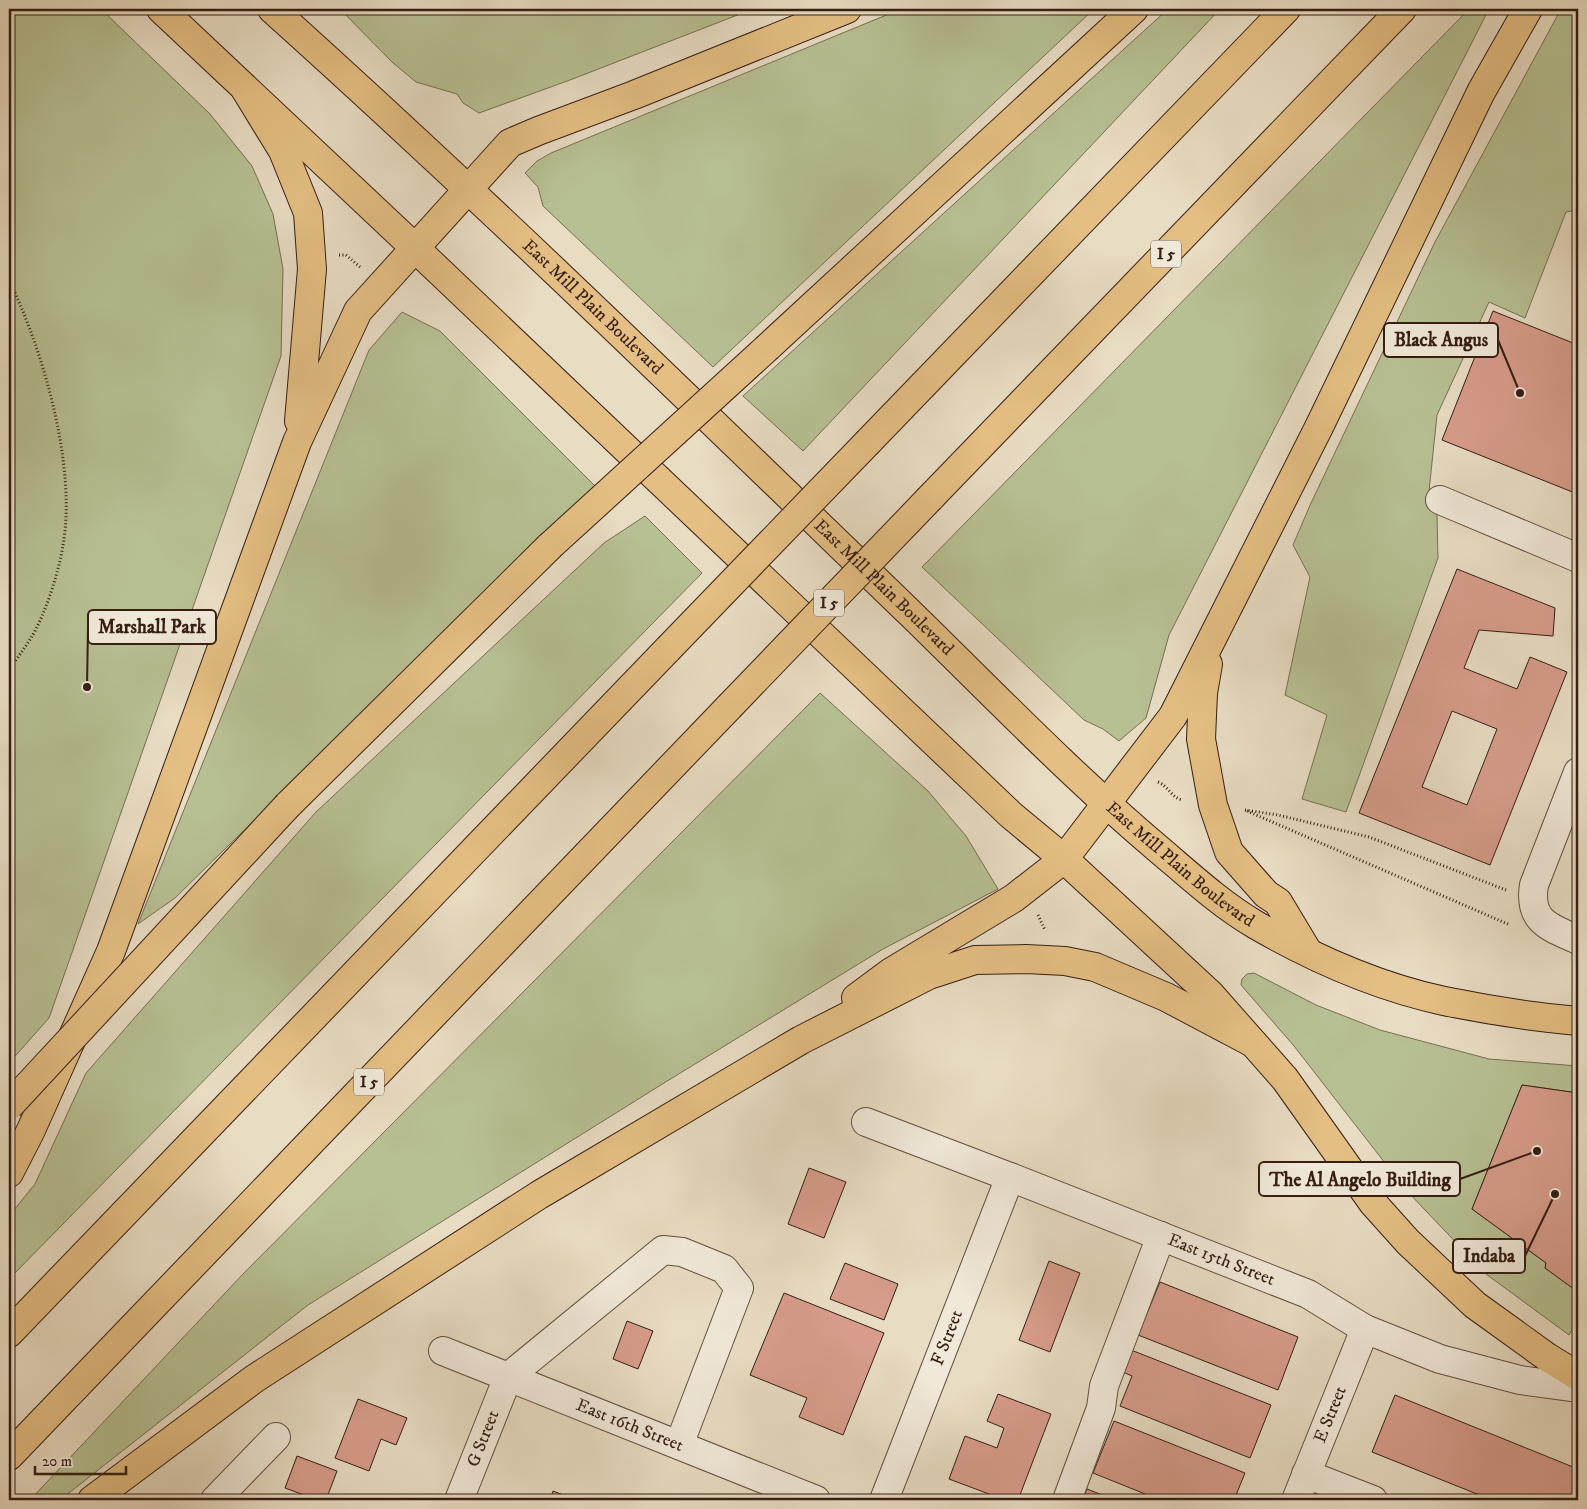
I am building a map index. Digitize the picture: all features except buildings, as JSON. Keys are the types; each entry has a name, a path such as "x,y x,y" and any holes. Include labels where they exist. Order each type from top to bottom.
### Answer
{"main road":[{"path":"161,9 1011,815 1064,860 1210,994 1285,1079 1373,1203 1408,1242 1475,1305 1547,1357 1578,1376"},
{"name":"East Mill Plain Boulevard","path":"272,9 467,188 688,398 1106,804 1209,892 1253,923 1308,952 1379,981 1442,1000 1541,1017 1578,1020"},
{"path":"9,1173 31,1130 111,951 297,442 358,311 467,188 510,143 848,9"},
{"path":"9,1106 288,804 550,546 1134,9"},
{"path":"9,1333 1286,9"},
{"name":"I 5","path":"9,1456 1402,9"},
{"path":"801,1040 890,972 1014,898 1064,860 1174,716 1318,427 1481,92 1528,9"},
{"path":"245,89 283,151 308,213 312,269 297,442"},
{"path":"1213,636 1203,693 1201,739 1213,805 1229,852 1266,894 1278,902 1308,952"},
{"path":"92,1500 254,1378 540,1195 801,1040 930,975 976,960 1026,959 1065,961 1095,967 1166,997 1253,1043"}],"street":[{"path":"1440,500 1578,558"},
{"path":"1578,772 1534,885 1532,899 1535,911 1547,926 1578,940"},
{"name":"East 15th Street","path":"866,1122 1010,1176 1308,1294 1365,1329 1440,1359 1520,1380 1578,1388"},
{"name":"F Street","path":"884,1500 1010,1176"},
{"path":"1067,1500 1101,1408 1104,1386 1161,1236"},
{"path":"508,1377 663,1250 682,1252 716,1265 724,1269 739,1288 679,1445"},
{"name":"E Street","path":"1296,1500 1365,1329"},
{"name":"East 16th Street","path":"443,1351 816,1500"},
{"name":"G Street","path":"459,1500 508,1377"},
{"path":"215,1500 276,1437"},
{"path":"1306,1474 1373,1500"}],"path":[{"path":"330,256 346,255 361,268"},
{"path":"9,280 34,342 50,397 61,450 66,517 63,546 45,608 31,638 9,670"},
{"path":"1164,784 1175,798 1183,800"},
{"path":"1532,899 1369,837 1278,815 1242,809 1529,933 1547,926"},
{"path":"1038,914 1048,938"}],"green space":[{"path":"9,9 101,9 210,114 252,166 273,214 283,269 281,356 49,1018 9,1063"},
{"path":"340,9 753,9 479,113 463,103 457,94 416,82 392,62"},
{"path":"901,9 1094,9 713,367 543,206 538,187 525,173 537,161 551,153"},
{"path":"1168,9 1220,9 803,451 743,396"},
{"path":"1469,9 1489,9 1169,635 1146,718 1119,741 1103,729 1084,720 922,567"},
{"path":"1561,9 1578,9 1578,210 1566,212 1525,318 1489,302 1437,415 1429,491 1437,515 1438,558 1346,812 1302,799 1327,715 1285,695 1310,577 1293,545 1311,503 1435,242"},
{"path":"402,312 440,331 595,486 175,898 138,924 369,350"},
{"path":"645,516 702,573 9,1279 9,1216 35,1184 86,1073 316,812 604,543"},
{"path":"820,693 928,791 966,836 998,889 883,949 308,1305 60,1500 30,1500 243,1274"},
{"path":"1254,973 1316,1005 1380,1030 1489,1059 1578,1066 1578,1093 1522,1085 1472,1209 1546,1263 1545,1268 1578,1292 1578,1319 1569,1335 1486,1274 1406,1190 1294,1046 1241,985 1242,979 1247,974"}],"place":[{"name":"Black Angus","path":"1520,393"},
{"name":"Marshall Park","path":"87,687"},
{"name":"The Al Angelo Building","path":"1537,1151"},
{"name":"Indaba","path":"1555,1194"}]}
